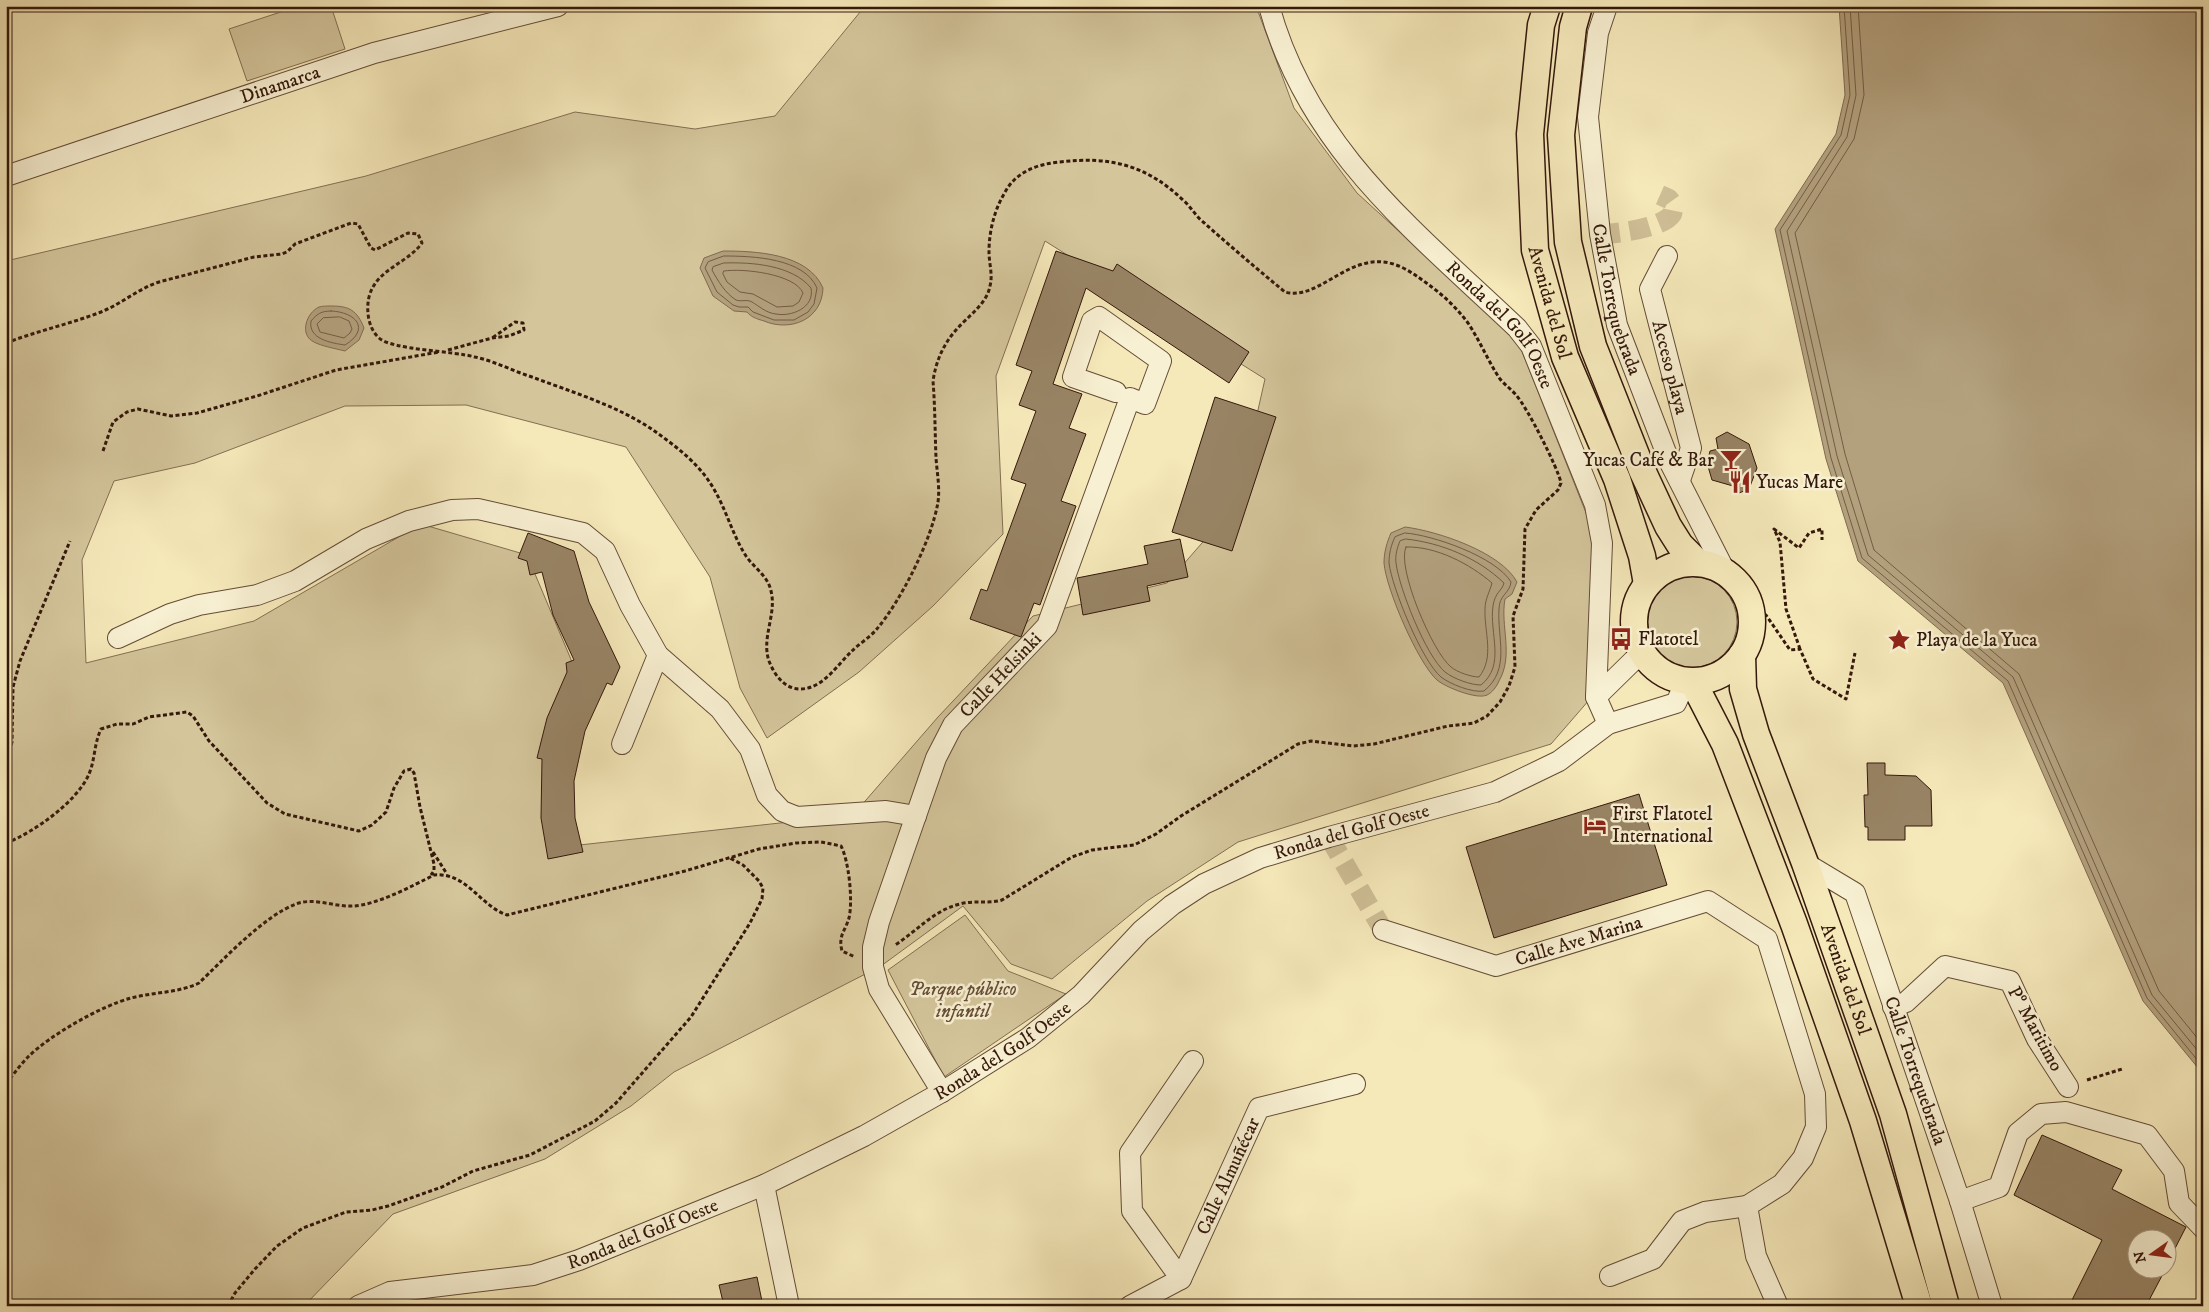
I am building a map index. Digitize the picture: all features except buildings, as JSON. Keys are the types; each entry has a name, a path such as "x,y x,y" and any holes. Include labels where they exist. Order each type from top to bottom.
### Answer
{"main road":[{"name":"Avenida del Sol","path":"1547,6 1541,25 1530,134 1535,250 1565,357 1617,479 1642,556 1647,584"},
{"name":"Avenida del Sol","path":"1579,6 1573,27 1561,135 1568,242 1593,346 1642,470 1668,526 1680,545 1698,563"},
{"path":"1698,563 1713,566 1726,573 1740,586 1759,618 1742,655 1729,670 1712,679 1689,681 1660,672 1650,663 1636,639 1635,610 1647,584 1662,572 1679,564 1698,563"},
{"name":"Avenida del Sol","path":"1742,655 1743,689 1756,734 1805,863 1893,1114 1946,1306"},
{"name":"Avenida del Sol","path":"1689,681 1725,744 1794,924 1863,1121 1919,1306"}],"street":[{"name":"Dinamarca","path":"6,176 374,53 558,6"},
{"name":"Ronda del Golf Oeste","path":"1269,6 1293,73 1315,114 1349,162 1376,194 1517,328 1531,346 1595,505 1602,543 1596,697 1608,724"},
{"name":"Calle Torrequebrada","path":"1607,6 1598,34 1588,117 1600,234 1617,325 1670,463 1726,573"},
{"name":"Acceso playa","path":"1667,256 1650,289 1691,448 1680,480"},
{"name":"Calle Helsinki","path":"942,1092 879,989 873,967 873,947 879,922 936,758 953,725 1047,626 1130,398 1145,404 1161,360 1099,317 1092,321 1073,377 1116,392"},
{"path":"118,638 170,614 199,605 257,595 296,581 366,539 409,521 452,510 478,509 583,533 605,551 630,605 658,655 720,709 750,749 767,795 782,811 797,817 886,811 916,816"},
{"path":"1596,697 1642,652"},
{"path":"622,744 658,655"},
{"name":"Ronda del Golf Oeste","path":"358,1306 390,1292 533,1275 580,1260 764,1184 864,1136 942,1092 1028,1038 1081,995 1141,931 1172,905 1204,884 1260,858 1495,792 1558,761 1608,724 1676,703 1689,681"},
{"name":"Calle Torrequebrada","path":"1805,863 1855,893 1960,1201 1992,1306"},
{"name":"Calle Ave Marina","path":"1383,930 1496,966 1708,901 1767,940"},
{"path":"1610,1276 1653,1259 1682,1221 1705,1212 1748,1206 1782,1184 1803,1158 1816,1127 1815,1094 1767,940 1794,924"},
{"name":"Pº Maritimo","path":"1893,1007 1906,1002 1945,966 2010,981 2037,1039 2068,1087"},
{"path":"1130,1306 1181,1279 1132,1211 1130,1154 1193,1060"},
{"name":"Calle Almuñécar","path":"1181,1279 1259,1108 1355,1084"},
{"path":"1960,1201 1999,1187 2018,1133 2041,1114 2066,1112 2147,1136 2174,1172 2179,1203 2203,1228"},
{"path":"764,1184 789,1306"},
{"path":"1748,1206 1756,1256 1778,1306"}],"path":[{"path":"6,343 102,311 146,286 254,257 282,254 295,244 355,222 375,250 408,233 418,234 422,243 417,249 388,270 375,284 369,297 368,315 372,328 379,339 390,345 478,357 571,392 635,420 674,446 698,467 715,489 746,555 768,581 772,600 766,652 773,671 786,685 800,689 816,684 836,671 851,652 877,629 899,596 921,553 934,521 938,499 933,381 935,366 939,354 955,331 985,298 990,286 989,238 994,216 1004,193 1027,170 1045,163 1090,160 1115,161 1140,169 1165,185 1185,202 1200,219 1285,292 1293,294 1305,292 1354,266 1368,262 1384,262 1406,269 1447,299 1467,322 1500,378 1516,396 1530,417 1561,483 1558,490 1536,510 1525,529 1523,589 1512,616 1515,667 1509,686 1500,702 1487,716 1474,723 1448,726 1374,744 1353,746 1310,742 1298,744 1181,816 1156,834 1134,845 1092,850 1072,857 1002,900 991,904 963,903 942,909 894,946"},
{"path":"103,451 113,422 127,412 138,409 171,416 197,413 336,370 444,351 492,338 518,334 524,330 524,323 514,322 492,338"},
{"path":"1822,540 1822,530 1809,533 1799,548 1774,528 1780,542 1786,609 1800,650 1813,679 1846,698 1855,653"},
{"path":"6,764 12,742 13,687 20,661 70,541"},
{"path":"1759,618 1790,650 1800,650"},
{"path":"6,843 39,826 81,786 89,774 96,739 101,730 116,724 133,724 149,717 188,712 193,716 209,741 267,803 285,814 352,830 366,830 386,812 399,777 404,771 411,769 414,773 434,864 434,871 431,876"},
{"path":"6,1084 28,1057 50,1039 76,1024 131,998 187,989 199,983 267,922 296,904 312,900 353,906 375,901 431,876 445,874 450,876 472,888 497,912 508,915 759,849 796,843 821,842 841,846 845,854 851,905 849,918 839,941 842,951 851,957 858,957"},
{"path":"429,846 444,871 450,876"},
{"path":"228,1306 235,1293 255,1269 278,1246 303,1228 346,1212 372,1210 388,1206 442,1187 473,1171 530,1154 595,1121 616,1103 691,1017 750,923 762,899 763,888 759,881 743,865 730,858"},
{"path":"2068,1087 2122,1068"}],"green space":[{"path":"299,6 331,6 345,49 247,81 229,29"},
{"path":"865,6 1256,6 1294,108 1357,193 1517,339 1594,533 1590,699 1551,744 1238,842 1147,901 1052,979 1011,964 963,906 881,966 674,1072 631,1106 545,1159 393,1214 304,1306 6,1306 6,261 366,176 575,112 695,129 775,116","holes":["1045,241 1265,379 1237,503 1167,583 1033,616 938,717 853,815 552,848 575,669 527,555 421,524 254,621 86,663 82,560 114,481 195,463 345,406 466,405 626,447 710,577 740,688 767,738 859,672 933,606 1003,534 996,376"]},
{"path":"1691,576 1709,580 1723,590 1733,604 1737,622 1733,640 1723,654 1709,664 1691,668 1673,664 1659,654 1649,640 1645,622 1649,604 1659,590 1673,580"},
{"name":"Parque público infantil","path":"965,915 1008,971 1066,994 944,1077 888,970"}],"water":[{"path":"1839,6 2203,6 2203,1074 2143,1001 2003,683 1858,561 1826,459 1775,229 1836,134 1845,95"},
{"path":"723,251 765,253 779,256 806,267 816,276 823,288 817,308 803,321 784,325 752,317 747,312 734,311 713,296 700,268 704,258"},
{"path":"323,306 352,310 364,328 359,340 345,351 317,343 309,339 307,334 306,324 314,310"},
{"path":"1405,527 1450,538 1483,552 1509,571 1517,582 1512,594 1505,599 1506,661 1498,683 1491,693 1476,696 1441,683 1429,671 1412,642 1390,590 1384,563 1386,547 1391,533"}],"tunnel":[{"path":"1600,234 1639,229 1667,219 1672,214 1674,206 1669,199 1660,195"},
{"path":"1329,837 1383,930"}],"place":[{"name":"Yucas Café & Bar","path":"1731,460"},
{"name":"Yucas Mare","path":"1740,482"},
{"name":"Flatotel","path":"1621,639"},
{"name":"Playa de la Yuca","path":"1899,640"},
{"name":"First Flatotel International","path":"1595,825"}]}
